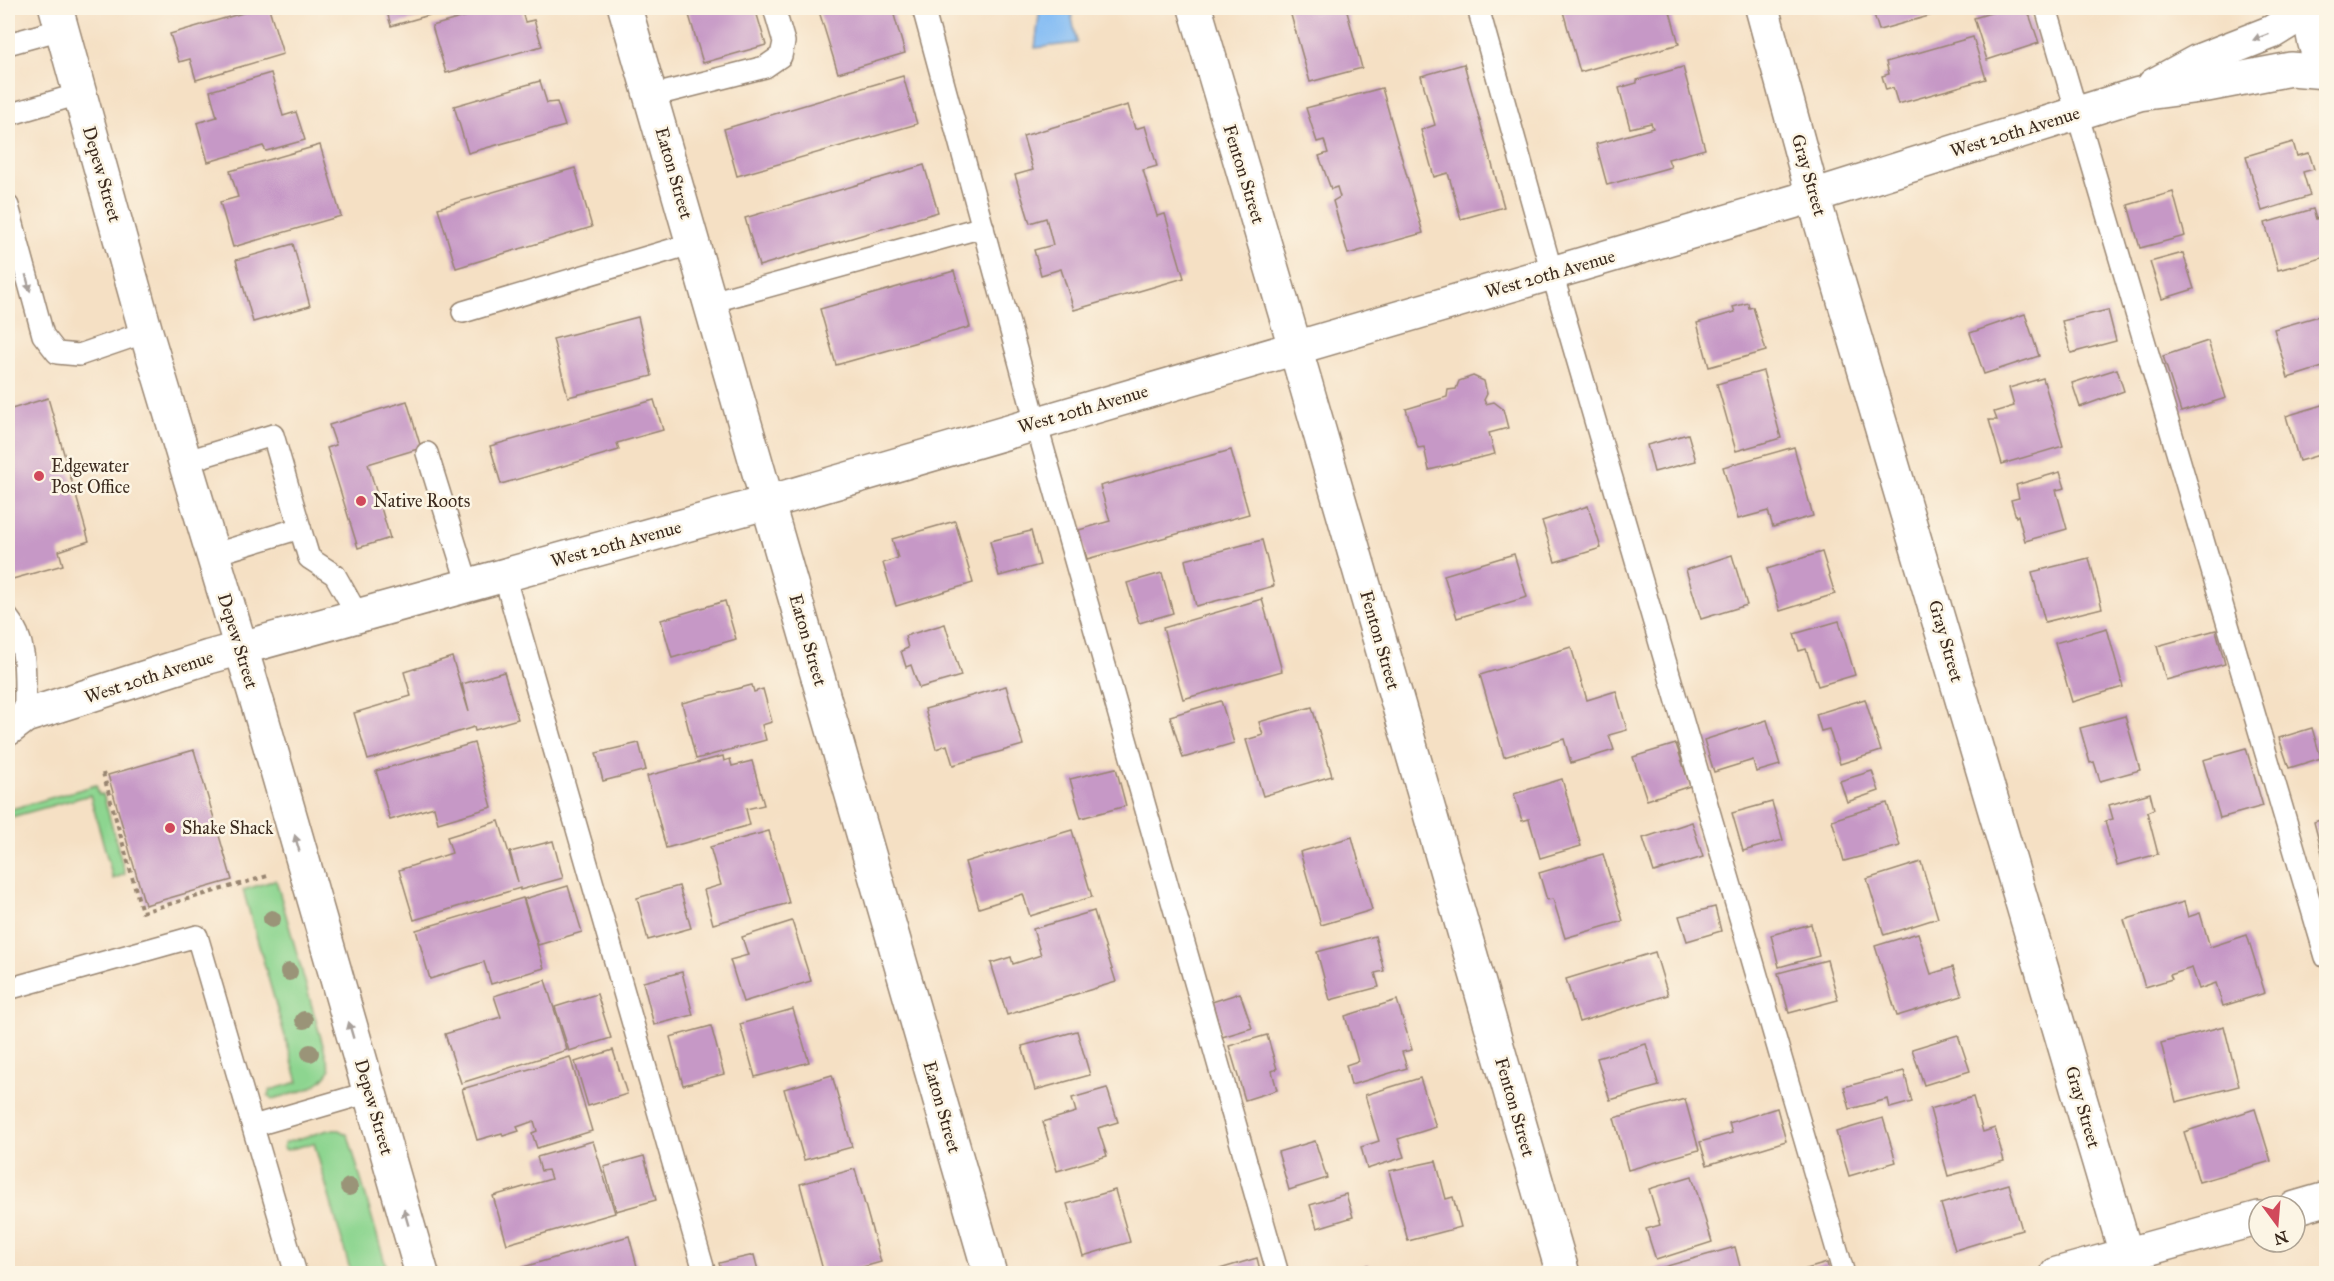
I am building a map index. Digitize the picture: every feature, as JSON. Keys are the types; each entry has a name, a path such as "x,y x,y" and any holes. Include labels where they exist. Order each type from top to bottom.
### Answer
{"street":[{"name":"Eaton Street","path":"626,8 990,1274"},
{"name":"Fenton Street","path":"1195,8 1563,1274"},
{"name":"Gray Street","path":"1762,8 1813,196 2129,1264"},
{"name":"West 20th Avenue","path":"2139,94 2198,61 2272,33 2313,8"},
{"path":"2313,8 2311,24 2314,42 2326,66"},
{"name":"Depew Street","path":"59,18 146,332 422,1274"},
{"name":"West 20th Avenue","path":"13,717 240,648 769,502 1552,273 1813,196 2139,94 2207,85 2291,69 2326,72"},
{"path":"2307,1205 2326,1199"},
{"path":"2057,1274 2129,1264 2247,1222"}],"lane":[{"path":"651,96 765,67 781,56 784,42 774,8"},
{"path":"923,8 1036,423 1278,1274"},
{"path":"1478,8 1552,273 1844,1274"},
{"path":"2046,8 2326,957"},
{"path":"8,44 59,18"},
{"path":"8,114 79,94"},
{"path":"8,206 43,335 57,353 80,355 146,332"},
{"path":"711,302 983,227"},
{"path":"463,312 694,243"},
{"path":"184,462 273,435 309,558 335,575 358,616"},
{"path":"427,453 468,585"},
{"path":"212,555 300,528"},
{"path":"504,575 705,1274"},
{"path":"8,618 17,628 24,651 13,717"},
{"path":"8,989 198,936 296,1274"},
{"path":"253,1126 369,1092"}],"path":[{"path":"103,773 142,912 278,873"}],"green space":[{"path":"96,785 99,795 103,794 125,874 113,879 90,795 8,818 8,810"},
{"path":"276,880 330,1070 319,1083 312,1087 272,1099 268,1095 270,1090 298,1082 243,890"},
{"path":"328,1130 339,1130 348,1135 388,1273 351,1273 314,1143 287,1150 283,1148 284,1143"}],"water":[{"path":"1040,8 1070,8 1077,43 1035,48"}],"building":[{"path":"260,8 269,8 283,54 196,80 190,59 179,62 170,34"},
{"path":"386,8 454,8 391,26"},
{"path":"496,8 521,8 525,22 534,20 542,46 446,73 432,26"},
{"path":"687,8 755,8 766,45 703,63"},
{"path":"818,8 892,8 905,53 838,73"},
{"path":"1289,8 1346,8 1362,68 1310,82"},
{"path":"1562,8 1669,8 1679,44 1580,72"},
{"path":"1872,8 1942,8 1943,12 1879,30"},
{"path":"2007,8 2027,8 2039,43 1987,60 1974,18"},
{"path":"1973,37 1986,79 1898,104 1893,88 1886,90 1882,76 1889,74 1886,62"},
{"path":"1464,64 1504,207 1461,219 1448,173 1434,177 1421,130 1435,125 1421,76"},
{"path":"1683,67 1705,149 1668,159 1671,167 1607,185 1596,144 1653,128 1651,123 1630,128 1619,88 1637,83 1637,80"},
{"path":"271,73 283,116 296,112 305,140 266,151 263,146 208,162 197,123 217,117 210,91"},
{"path":"903,76 917,124 737,176 724,129"},
{"path":"540,81 547,103 557,102 565,126 468,153 454,106"},
{"path":"1382,88 1423,233 1348,254 1333,201 1340,197 1337,187 1331,189 1319,156 1328,153 1324,140 1317,142 1306,108"},
{"path":"1128,105 1135,129 1145,126 1157,166 1143,170 1157,216 1165,214 1184,278 1074,310 1061,269 1041,275 1034,250 1053,245 1046,218 1030,223 1015,175 1033,170 1023,136"},
{"path":"2293,142 2297,156 2309,153 2314,169 2303,172 2310,196 2262,211 2246,156"},
{"path":"320,145 341,216 233,247 220,202 238,197 230,171"},
{"path":"924,165 938,212 759,266 745,218"},
{"path":"575,168 592,227 456,268 438,208"},
{"path":"2173,192 2185,236 2140,248 2128,205"},
{"path":"2313,209 2316,219 2326,216 2326,243 2323,243 2326,257 2278,270 2265,223"},
{"path":"293,244 310,306 253,322 236,260"},
{"path":"2183,253 2194,289 2162,299 2150,262"},
{"path":"954,271 970,327 836,365 820,309"},
{"path":"1748,303 1749,308 1753,307 1766,351 1709,367 1697,323 1735,312 1733,307"},
{"path":"2108,310 2116,341 2071,353 2062,321"},
{"path":"2025,314 2039,356 1984,374 1970,333"},
{"path":"2326,314 2326,366 2288,378 2274,329"},
{"path":"638,317 652,376 568,397 553,339"},
{"path":"2208,341 2226,398 2181,412 2163,356"},
{"path":"2117,369 2124,391 2080,407 2072,383"},
{"path":"1763,371 1781,438 1736,451 1717,384"},
{"path":"1473,376 1484,381 1487,394 1484,400 1486,404 1494,402 1503,409 1508,428 1489,433 1495,454 1429,470 1424,447 1418,448 1406,409 1447,397 1448,390 1456,389 1459,381"},
{"path":"2043,378 2063,446 2002,464 1989,420 1997,420 1994,412 2014,406 2009,388"},
{"name":"Edgewater Post Office","path":"48,398 89,541 59,551 63,565 9,580 8,410"},
{"path":"654,400 663,430 617,443 619,450 501,484 490,446"},
{"name":"Native Roots","path":"407,401 421,448 368,464 390,538 358,548 327,448 336,445 329,425"},
{"path":"2326,404 2326,453 2299,461 2286,416"},
{"path":"1688,434 1696,461 1654,472 1647,445"},
{"path":"1794,447 1813,516 1773,527 1768,511 1738,519 1723,467"},
{"path":"1231,450 1249,514 1087,559 1079,530 1110,521 1100,486"},
{"path":"2060,472 2065,488 2056,490 2067,529 2025,541 2011,500 2019,498 2016,485"},
{"path":"1588,506 1601,548 1555,562 1542,521"},
{"path":"955,521 973,583 896,606 883,563 898,558 892,539"},
{"path":"1031,531 1040,565 999,576 990,541"},
{"path":"1262,540 1274,586 1196,606 1185,560"},
{"path":"1822,552 1835,594 1780,611 1767,569"},
{"path":"1514,554 1527,597 1457,618 1444,575"},
{"path":"1732,555 1747,605 1701,619 1686,570"},
{"path":"2089,558 2102,608 2045,622 2032,572"},
{"path":"1162,573 1173,613 1139,623 1127,583"},
{"path":"1262,599 1282,671 1183,699 1163,628"},
{"path":"725,601 736,639 672,658 661,620"},
{"path":"1839,621 1855,675 1818,686 1806,649 1799,651 1794,634"},
{"path":"945,624 961,676 919,688 911,665 906,667 901,651 908,648 905,636"},
{"path":"2107,628 2123,687 2072,702 2055,643"},
{"path":"2216,630 2225,664 2166,680 2157,646"},
{"path":"1571,647 1587,700 1616,691 1627,730 1609,735 1614,750 1571,763 1564,739 1504,757 1480,675"},
{"path":"452,657 469,712 462,684 504,672 518,719 475,731 474,727 368,760 354,713 411,696 404,672"},
{"path":"752,685 754,692 763,689 772,722 762,725 766,740 696,759 682,703"},
{"path":"1006,686 1023,745 953,765 947,745 936,749 925,709"},
{"path":"1865,699 1881,751 1840,764 1829,729 1821,731 1816,714"},
{"path":"1221,701 1234,743 1183,758 1170,716"},
{"path":"1312,707 1332,776 1263,796 1246,740 1263,735 1259,722"},
{"path":"2125,716 2140,770 2100,781 2094,762 2090,763 2080,728"},
{"path":"1767,720 1780,765 1756,772 1753,760 1714,772 1704,740"},
{"path":"2312,728 2321,758 2289,768 2279,738"},
{"path":"474,743 492,807 438,823 434,807 390,820 376,771"},
{"path":"639,743 646,770 603,781 596,753"},
{"path":"1676,744 1690,786 1647,800 1633,757"},
{"path":"2246,748 2263,806 2220,818 2203,760"},
{"name":"Shake Shack","path":"194,750 232,880 145,905 108,775"},
{"path":"723,756 724,761 730,759 732,766 752,761 764,805 746,809 750,825 666,848 647,776"},
{"path":"1116,768 1126,806 1081,818 1070,779"},
{"path":"1872,771 1879,791 1847,802 1840,781"},
{"path":"1562,779 1581,846 1540,858 1529,819 1522,821 1514,794"},
{"path":"2150,793 2154,809 2147,812 2158,854 2117,865 2105,821 2113,819 2109,805"},
{"path":"1772,802 1783,840 1743,851 1732,813"},
{"path":"1887,803 1900,846 1844,861 1832,820"},
{"path":"2326,818 2326,869 2314,822"},
{"path":"499,821 518,882 510,852 553,841 563,878 520,890 520,888 414,920 399,870 452,853 447,837"},
{"path":"1692,822 1703,857 1654,872 1643,838"},
{"path":"1072,830 1092,897 1030,916 1023,894 979,908 965,862"},
{"path":"769,831 789,903 713,924 704,890 721,885 710,847"},
{"path":"1352,837 1372,910 1321,925 1300,852"},
{"path":"1603,854 1623,921 1565,938 1553,899 1547,900 1539,873"},
{"path":"1921,862 1938,918 1884,935 1867,879"},
{"path":"568,886 582,932 538,945 524,899"},
{"path":"679,886 691,928 648,940 637,898"},
{"path":"523,898 544,968 491,984 484,962 430,979 416,930"},
{"path":"2184,902 2188,917 2200,913 2210,947 2247,935 2265,993 2223,1006 2216,983 2199,989 2192,968 2170,975 2172,979 2145,987 2124,920"},
{"path":"1715,907 1721,931 1687,941 1679,916"},
{"path":"1094,911 1116,982 1007,1015 991,963 1011,957 1013,964 1041,955 1033,929"},
{"path":"792,921 811,981 743,1002 730,960 748,955 742,937"},
{"path":"1811,924 1819,956 1779,967 1771,935"},
{"path":"1918,933 1931,974 1953,967 1962,996 1897,1016 1875,946"},
{"path":"1375,936 1384,971 1375,973 1379,987 1330,1000 1317,952"},
{"path":"1655,952 1668,995 1579,1022 1566,979"},
{"path":"1827,960 1838,1000 1789,1013 1778,973"},
{"path":"682,972 693,1015 654,1025 643,982"},
{"path":"545,980 567,1050 461,1083 445,1034 501,1017 494,996"},
{"path":"1240,993 1252,1028 1222,1037 1212,1002"},
{"path":"597,994 611,1038 569,1051 555,1007"},
{"path":"1397,1000 1412,1050 1402,1052 1407,1068 1351,1085 1346,1065 1358,1061 1345,1016"},
{"path":"793,1009 809,1062 755,1077 740,1024"},
{"path":"711,1026 724,1074 683,1085 670,1037"},
{"path":"2224,1026 2239,1086 2176,1102 2161,1043"},
{"path":"1077,1031 1090,1075 1035,1090 1022,1046"},
{"path":"1267,1035 1277,1069 1272,1071 1277,1090 1245,1100 1229,1046"},
{"path":"1958,1035 1970,1071 1924,1085 1912,1049"},
{"path":"1646,1044 1659,1086 1610,1100 1597,1058"},
{"path":"613,1050 627,1094 588,1106 575,1062"},
{"path":"570,1057 592,1131 537,1148 532,1133 537,1131 534,1121 517,1127 519,1131 477,1140 462,1089"},
{"path":"1904,1071 1912,1102 1890,1108 1888,1099 1850,1109 1844,1087"},
{"path":"832,1075 852,1147 804,1160 784,1089"},
{"path":"1420,1078 1436,1127 1398,1139 1404,1157 1367,1169 1361,1147 1379,1141 1365,1095"},
{"path":"1107,1088 1118,1122 1098,1128 1107,1156 1057,1171 1043,1122 1076,1112 1072,1098"},
{"path":"1973,1097 1983,1132 1995,1128 2004,1161 1948,1176 1930,1109"},
{"path":"1685,1099 1699,1150 1628,1170 1614,1118"},
{"path":"1777,1108 1786,1141 1707,1165 1700,1142 1732,1133 1729,1123"},
{"path":"2255,1109 2271,1161 2199,1182 2184,1132"},
{"path":"1883,1118 1896,1162 1849,1176 1836,1132"},
{"path":"593,1141 615,1213 507,1244 493,1196 551,1179 548,1170 541,1171 537,1157"},
{"path":"1315,1141 1327,1178 1289,1190 1278,1152"},
{"path":"644,1156 656,1200 616,1211 604,1167"},
{"path":"1436,1161 1446,1199 1453,1197 1461,1227 1408,1241 1389,1171"},
{"path":"855,1169 881,1262 838,1274 824,1274 800,1184"},
{"path":"1692,1176 1712,1242 1656,1260 1646,1229 1660,1225 1649,1189"},
{"path":"2009,1184 2022,1230 1955,1250 1941,1204"},
{"path":"1115,1190 1130,1242 1083,1256 1067,1204"},
{"path":"1346,1194 1353,1217 1317,1228 1310,1205"},
{"path":"629,1236 639,1274 522,1274 520,1268"},
{"path":"1735,1247 1742,1274 1642,1274 1642,1273"},
{"path":"754,1255 759,1274 722,1274 719,1263"},
{"path":"1257,1258 1261,1274 1206,1274 1206,1273"},
{"path":"1827,1263 1830,1274 1793,1274 1793,1273"},
{"path":"1368,1265 1370,1274 1337,1274 1337,1273"}],"place":[{"name":"Edgewater Post Office","path":"39,476"},
{"name":"Native Roots","path":"361,501"},
{"name":"Shake Shack","path":"170,828"}]}
